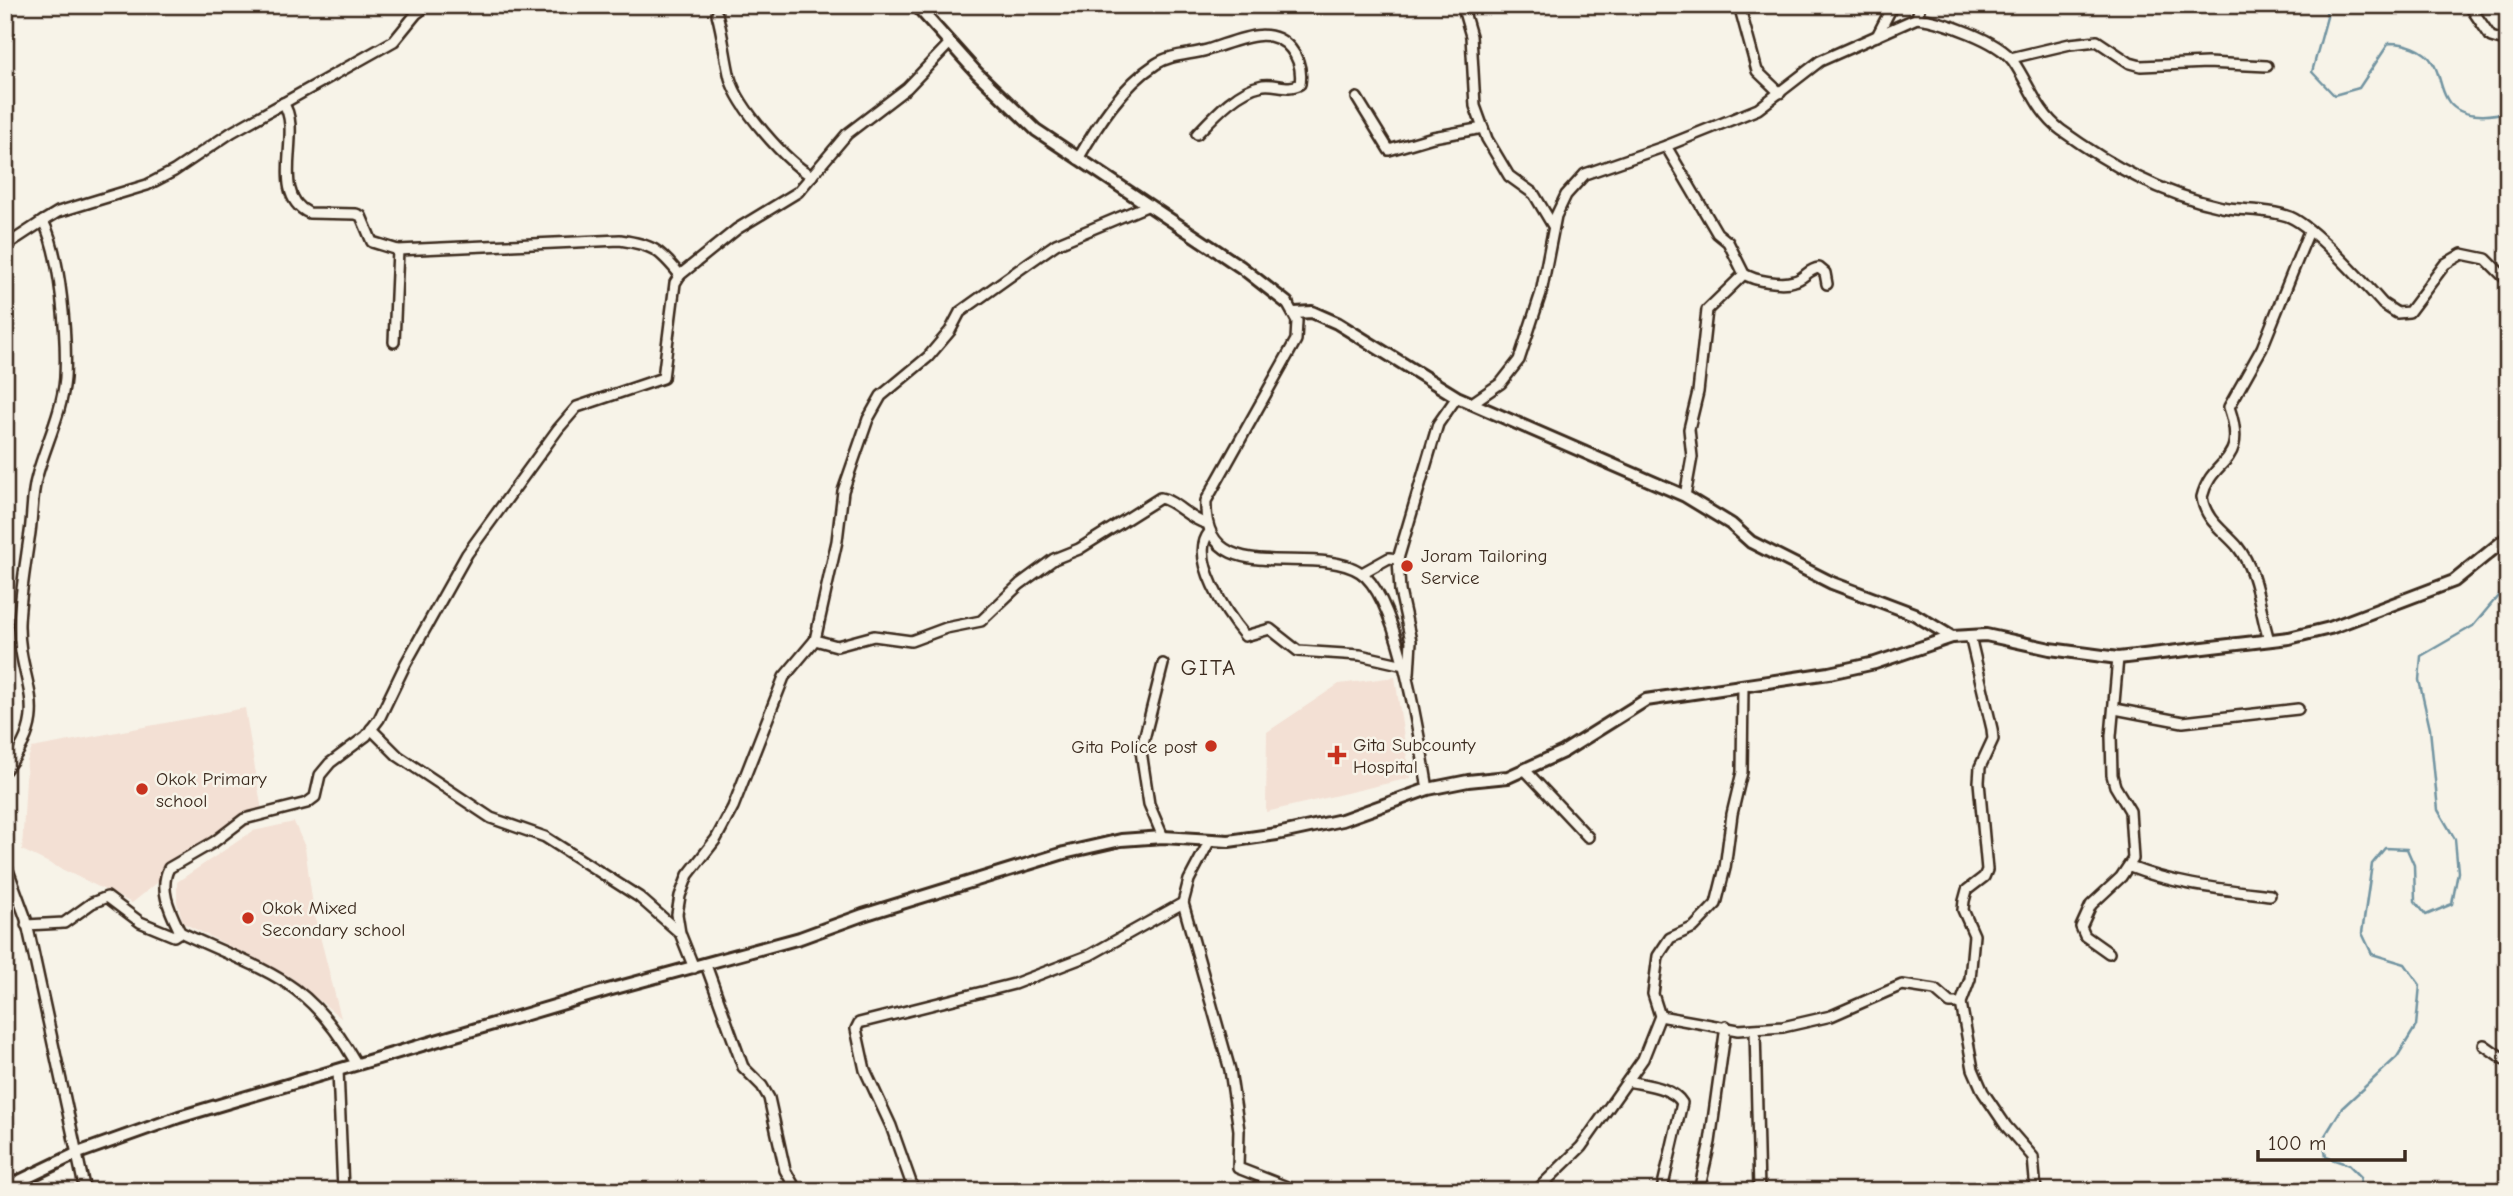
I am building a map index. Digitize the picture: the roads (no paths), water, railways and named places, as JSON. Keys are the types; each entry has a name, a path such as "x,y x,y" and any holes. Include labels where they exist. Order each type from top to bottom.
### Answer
{"street":[{"path":"5,246 43,220 71,208 147,185 283,103 394,41 416,14 428,5"},
{"path":"916,5 949,44 1036,130 1241,267 1287,303 1295,313 1296,340 1206,501 1207,528 1201,552 1206,569 1224,607 1245,636 1270,629 1298,651 1360,655 1404,665"},
{"path":"1462,5 1471,36 1474,98 1483,128 1509,176 1534,194 1553,226"},
{"path":"1739,5 1757,71 1780,93"},
{"path":"1917,18 1920,5"},
{"path":"2469,5 2491,37 2508,42"},
{"path":"1877,36 1892,6"},
{"path":"1892,6 1900,23"},
{"path":"717,14 731,80 742,100 794,167 812,176"},
{"path":"1472,403 1501,383 1518,360 1541,293 1553,226 1566,195 1586,174 1758,109 1820,61 1900,23 1917,18 1979,37 2011,58 2040,108 2057,127 2146,184 2224,207 2290,217 2309,231 2383,304 2397,313 2409,312 2445,264 2462,254 2486,259 2508,281"},
{"path":"1078,159 1116,103 1140,76 1158,62 1249,36 1266,35 1283,40 1298,57 1300,84 1292,88 1266,84 1246,92 1197,134"},
{"path":"2011,58 2070,44 2097,41 2130,63 2141,66 2207,63 2267,66"},
{"path":"356,1063 328,1017 295,988 265,968 180,932 167,903 165,874 169,868 214,842 244,819 307,803 315,797 320,775 330,763 371,729 467,554 558,429 577,407 663,378 675,283 680,275 737,229 798,192 847,134 907,88 949,44"},
{"path":"1357,98 1389,150 1433,137 1483,128"},
{"path":"283,103 290,120 288,172 296,202 302,210 309,213 361,216 372,242 398,250 620,240 650,245 664,256 680,275"},
{"path":"1666,146 1717,233 1728,242 1744,274 1758,279 1794,281 1812,269 1819,268 1825,273 1827,284"},
{"path":"694,968 680,933 677,914 688,875 716,839 733,807 783,677 815,640 837,541 843,491 867,419 881,396 928,357 950,331 960,313 1056,243 1149,205"},
{"path":"5,770 29,728 33,702 19,638 25,557 37,475 52,436 65,380 64,308 50,237 43,220"},
{"path":"2269,640 2249,567 2238,547 2206,511 2202,497 2234,448 2236,438 2229,407 2262,348 2309,231"},
{"path":"394,342 398,250"},
{"path":"1685,496 1692,457 1689,429 1698,392 1707,310 1744,274"},
{"path":"1295,313 1312,312 1337,323 1457,397 1685,496 1731,524 1751,542 1832,583 1914,614 1952,638"},
{"path":"1408,683 1411,641 1400,591 1398,559 1438,424 1457,397"},
{"path":"815,640 837,646 874,636 911,641 946,628 981,621 1020,584 1054,559 1087,544 1160,498 1166,498 1207,528 1223,547 1254,558 1323,562 1349,566 1362,573 1392,625 1408,683 1428,789"},
{"path":"5,1188 79,1153 179,1117 356,1063 800,938 863,915 1065,853 1121,840 1163,837 1209,842 1277,834 1342,820 1428,789 1525,771 1596,733 1646,700 1863,665 1952,638 1970,636 1986,635 2050,649 2118,657 2269,640 2330,628 2454,581 2508,537"},
{"path":"1362,573 1389,558 1398,559"},
{"path":"1970,636 1993,739 1980,767 1979,782 1987,870 1984,877 1967,890 1964,901 1964,910 1974,935 1970,979 1961,1003 1973,1069 1990,1103 2033,1157 2036,1191"},
{"path":"2109,953 2085,936 2081,927 2091,905 2130,867 2133,859 2130,811 2115,786 2112,775 2110,736 2115,709 2118,657"},
{"path":"1163,664 1141,751 1149,804 1163,837"},
{"path":"1536,1191 1581,1147 1628,1082 1651,1043 1660,1016 1653,993 1658,956 1670,938 1694,928 1716,904 1731,814 1742,772 1743,686"},
{"path":"2115,709 2183,722 2298,709"},
{"path":"371,729 398,756 491,818 545,837 639,897 680,933"},
{"path":"1525,771 1588,837"},
{"path":"1209,842 1189,880 1183,903 1230,1070 1238,1130 1238,1168 1297,1191"},
{"path":"5,862 26,925 79,1153 85,1191"},
{"path":"2130,867 2160,879 2207,889 2270,895"},
{"path":"26,925 64,923 92,903 107,897 140,922 174,936 180,932"},
{"path":"914,1191 891,1126 865,1070 856,1029 859,1023 924,1005 990,992 1025,980 1090,955 1183,903"},
{"path":"706,965 743,1067 757,1080 769,1098 785,1170 797,1191"},
{"path":"1660,1016 1755,1030 1831,1016 1902,985 1927,988 1955,1005 1961,1003"},
{"path":"1701,1182 1710,1142 1726,1026"},
{"path":"1755,1030 1759,1191"},
{"path":"2484,1045 2508,1062"},
{"path":"338,1070 343,1191"},
{"path":"1628,1082 1668,1091 1682,1103 1662,1185 1664,1191"}],"waterway":[{"path":"2325,5 2327,17 2312,72 2334,95 2359,88 2389,43 2395,43 2414,47 2429,58 2447,99 2458,110 2474,115 2508,111"},
{"path":"2359,1191 2361,1177 2349,1165 2326,1157 2323,1139 2342,1108 2397,1057 2416,1026 2420,985 2405,964 2372,954 2362,933 2372,864 2385,848 2407,849 2414,865 2415,901 2426,915 2452,904 2458,872 2455,839 2438,810 2430,729 2419,680 2421,656 2473,626 2508,584"}],"place":[{"name":"Joram Tailoring Service","path":"1407,566"},
{"name":"Gita Police post","path":"1211,746"},
{"name":"Gita Subcounty Hospital","path":"1337,755"},
{"name":"Okok Primary school","path":"142,789"},
{"name":"Okok Mixed Secondary school","path":"248,918"}],"district":[{"name":"GITA","path":"1209,667"}]}
